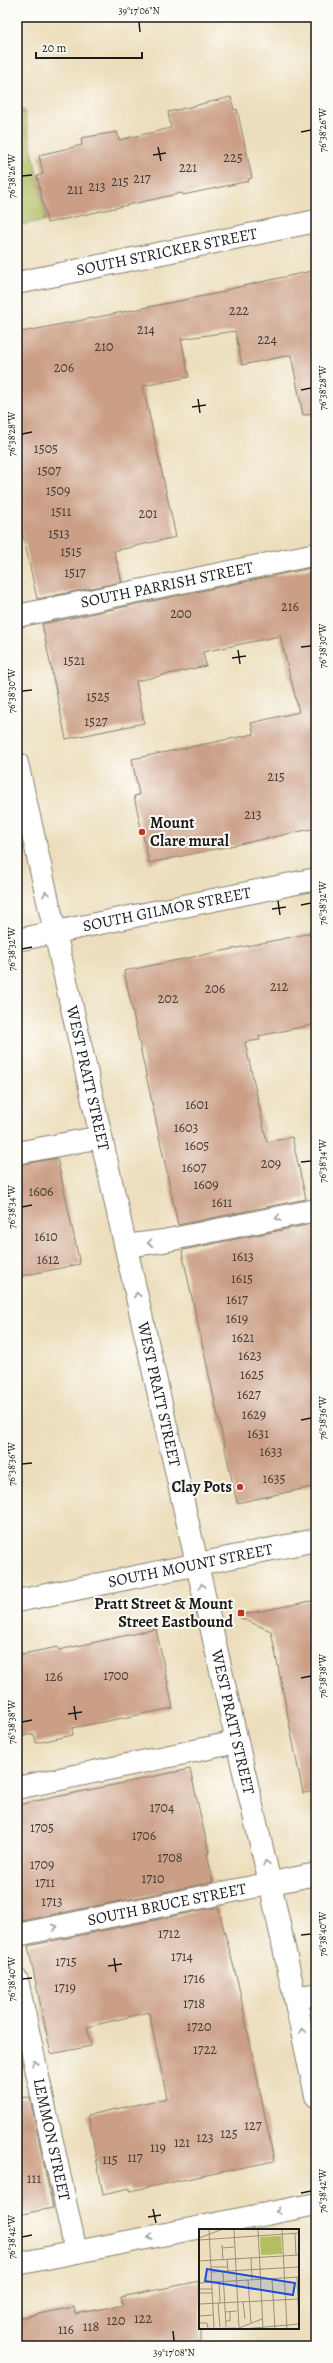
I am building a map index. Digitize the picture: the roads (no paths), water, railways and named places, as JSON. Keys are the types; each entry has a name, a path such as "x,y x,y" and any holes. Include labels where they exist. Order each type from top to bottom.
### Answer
{"main road":[{"name":"SOUTH STRICKER STREET","path":"17,283 316,221"},
{"name":"SOUTH PARRISH STREET","path":"17,616 316,554"},
{"name":"WEST PRATT STREET","path":"17,763 270,1883 306,1996 316,2096"},
{"name":"SOUTH GILMOR STREET","path":"17,940 316,879"},
{"path":"17,1153 101,1137"},
{"path":"126,1246 163,1241 316,1210"},
{"name":"SOUTH MOUNT STREET","path":"17,1601 316,1540"},
{"path":"17,1788 237,1742"},
{"name":"SOUTH BRUCE STREET","path":"17,1935 316,1874"},
{"name":"LEMMON STREET","path":"17,1980 76,2252"},
{"path":"17,2264 316,2204"}],"place":[{"name":"Mount Clare mural","path":"142,832"},
{"name":"Clay Pots","path":"240,1487"},
{"name":"Pratt Street & Mount Street Eastbound","path":"241,1613"}]}
